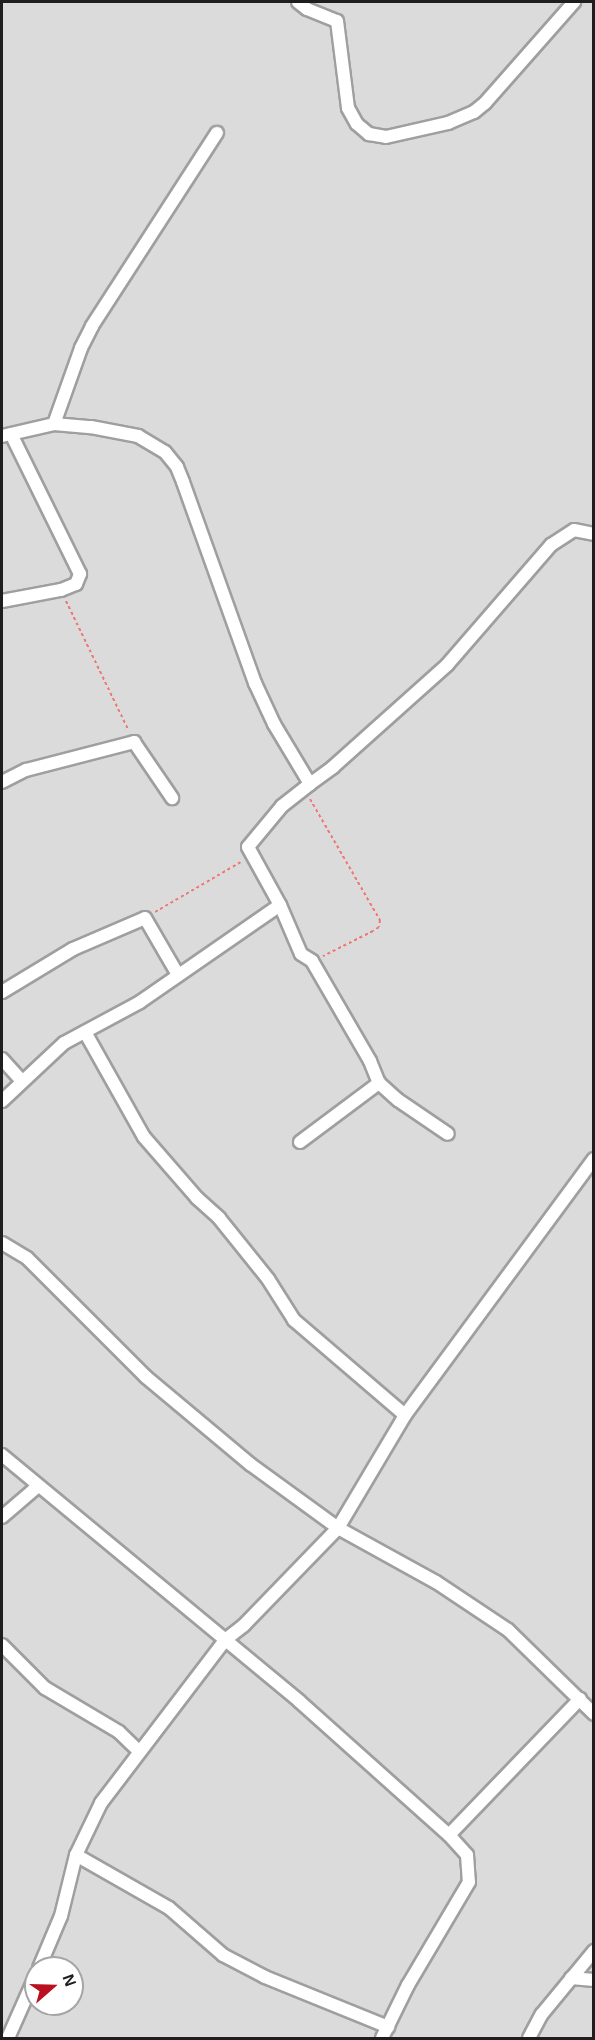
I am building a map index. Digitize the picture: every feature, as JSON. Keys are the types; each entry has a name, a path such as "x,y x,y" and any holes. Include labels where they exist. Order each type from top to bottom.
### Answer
{"street":[{"path":"298,2 306,9 337,21 348,108 357,124 369,134 386,137 448,123 474,111 485,103 574,2"},
{"path":"54,424 81,348 92,326 217,133"},
{"path":"2,601 61,590 76,584 80,574 6,435 54,424 91,427 138,436 165,452 177,467 255,683 307,786"},
{"path":"448,1134 398,1100 379,1083 370,1061 312,961 301,954 280,905 248,848 268,821 307,786 333,767 447,665 551,545 574,530 594,534"},
{"path":"2,782 26,770 134,742 172,798"},
{"path":"2,1101 21,1080 64,1043 140,1002 280,905"},
{"path":"2,992 73,949 146,918 178,975"},
{"path":"85,1032 144,1137 197,1198 219,1218 268,1280 294,1320 405,1415"},
{"path":"2,1059 21,1080"},
{"path":"300,1142 379,1083"},
{"path":"44,1956 61,1916 76,1855 101,1803 225,1640 244,1625 338,1528 405,1415 594,1159"},
{"path":"2,1243 27,1258 146,1377 250,1464 338,1528 436,1582 508,1630 594,1714"},
{"path":"2,1455 299,1701 449,1835 467,1856 470,1882 408,1985 382,2038"},
{"path":"2,1517 38,1487"},
{"path":"2,1645 45,1688 119,1732 139,1751"},
{"path":"449,1835 580,1699"},
{"path":"76,1855 170,1908 223,1955 265,1977 388,2026"},
{"path":"529,2038 542,2014 594,1951"},
{"path":"571,1978 594,1980"},
{"path":"8,2038 24,2002"}],"path":[{"path":"61,590 134,742"},
{"path":"307,786 380,920 379,927 373,931 312,961"},
{"path":"146,918 203,882 239,863 248,848"}],"shaded area":[{"path":"2,2 593,2 593,2038 2,2038"}]}
